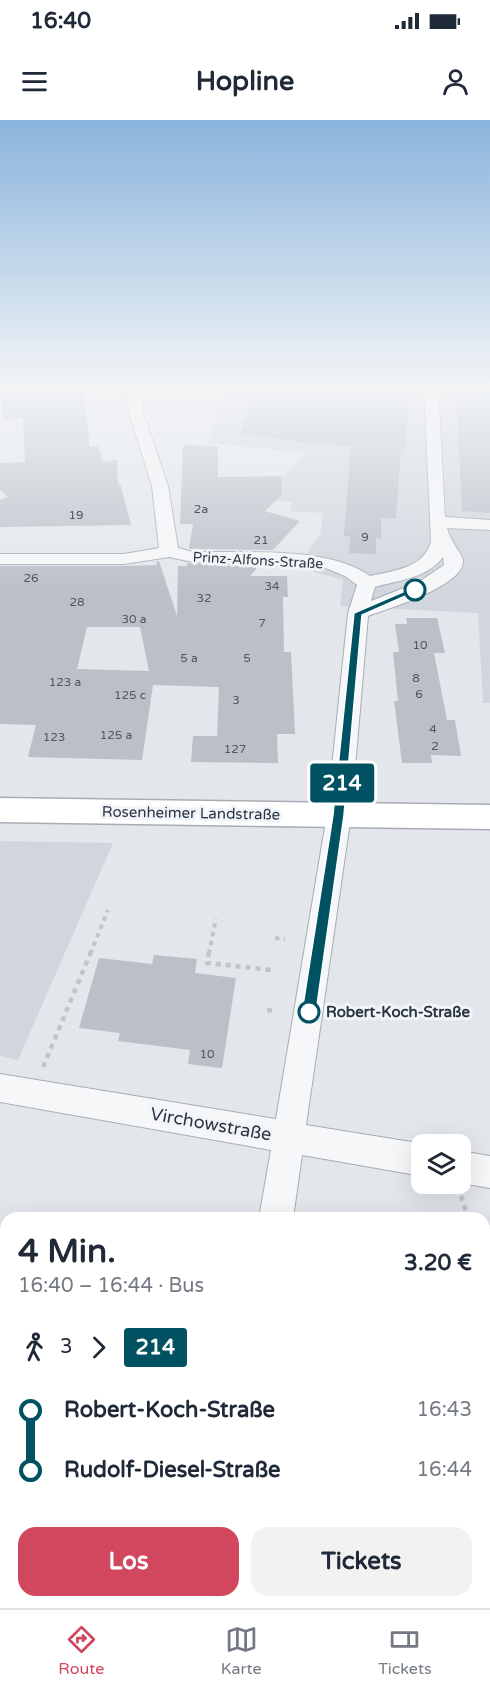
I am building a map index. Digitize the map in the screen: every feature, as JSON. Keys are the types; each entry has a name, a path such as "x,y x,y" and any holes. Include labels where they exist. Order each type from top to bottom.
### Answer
{"main road":[{"name":"Rosenheimer Landstraße","path":"0,810 490,816"}],"street":[{"path":"150,454 160,486 169,552"},
{"path":"358,613 435,582 449,572 454,564 453,556 440,541 434,454"},
{"path":"437,522 490,525"},
{"path":"277,1212 339,815 358,613 367,583 416,569 430,562 440,541"},
{"name":"Prinz-Alfons-Straße","path":"0,559 124,559 169,552 193,557 326,562 352,572 367,583"},
{"name":"Virchowstraße","path":"0,1088 411,1158"},
{"path":"471,1175 490,1172"}],"path":[{"path":"32,1094 108,910"},
{"path":"216,918 207,963 271,970"},
{"path":"275,938 285,939"},
{"path":"267,1010 274,1011"},
{"path":"463,1194 467,1212"}],"shaded area":[{"path":"305,454 490,454 490,703 483,703 478,613 340,606 343,580 314,572 305,556 320,535 323,513 291,511 292,502 258,499"},
{"path":"0,841 113,843 18,1060 0,1056"}],"building":[{"path":"25,454 101,454 103,462 117,460 118,487 120,483 131,525 0,527 0,500 8,497 0,490 0,463 25,462"},
{"path":"183,454 218,454 218,477 282,476 282,495 265,511 300,521 273,550 189,549 193,524 180,524"},
{"path":"350,454 401,454 396,519 381,518 381,539 376,538 376,554 349,553 350,536 344,536"},
{"path":"459,454 490,454 490,513 462,511"},
{"path":"159,561 177,616 178,566 187,566 187,563 258,567 250,576 287,576 288,597 283,597 284,652 291,652 295,734 277,734 278,763 191,762 193,736 217,736 219,687 153,685 142,760 28,757 36,725 0,724 0,566 156,565","holes":["87,627 140,627 149,671 77,669"]},
{"path":"406,618 437,618 445,653 434,653 447,720 455,720 461,756 431,755 432,763 402,763 394,701 398,701 393,652 399,652 395,624 407,624"},
{"path":"154,955 197,959 195,973 236,978 222,1068 188,1064 190,1050 118,1041 120,1033 79,1028 99,958 152,964"}],"bus line":[{"name":"214","path":"309,1012 339,815 358,613 415,590"}],"place":[{"name":"Robert-Koch-Straße","path":"309,1012"}]}
